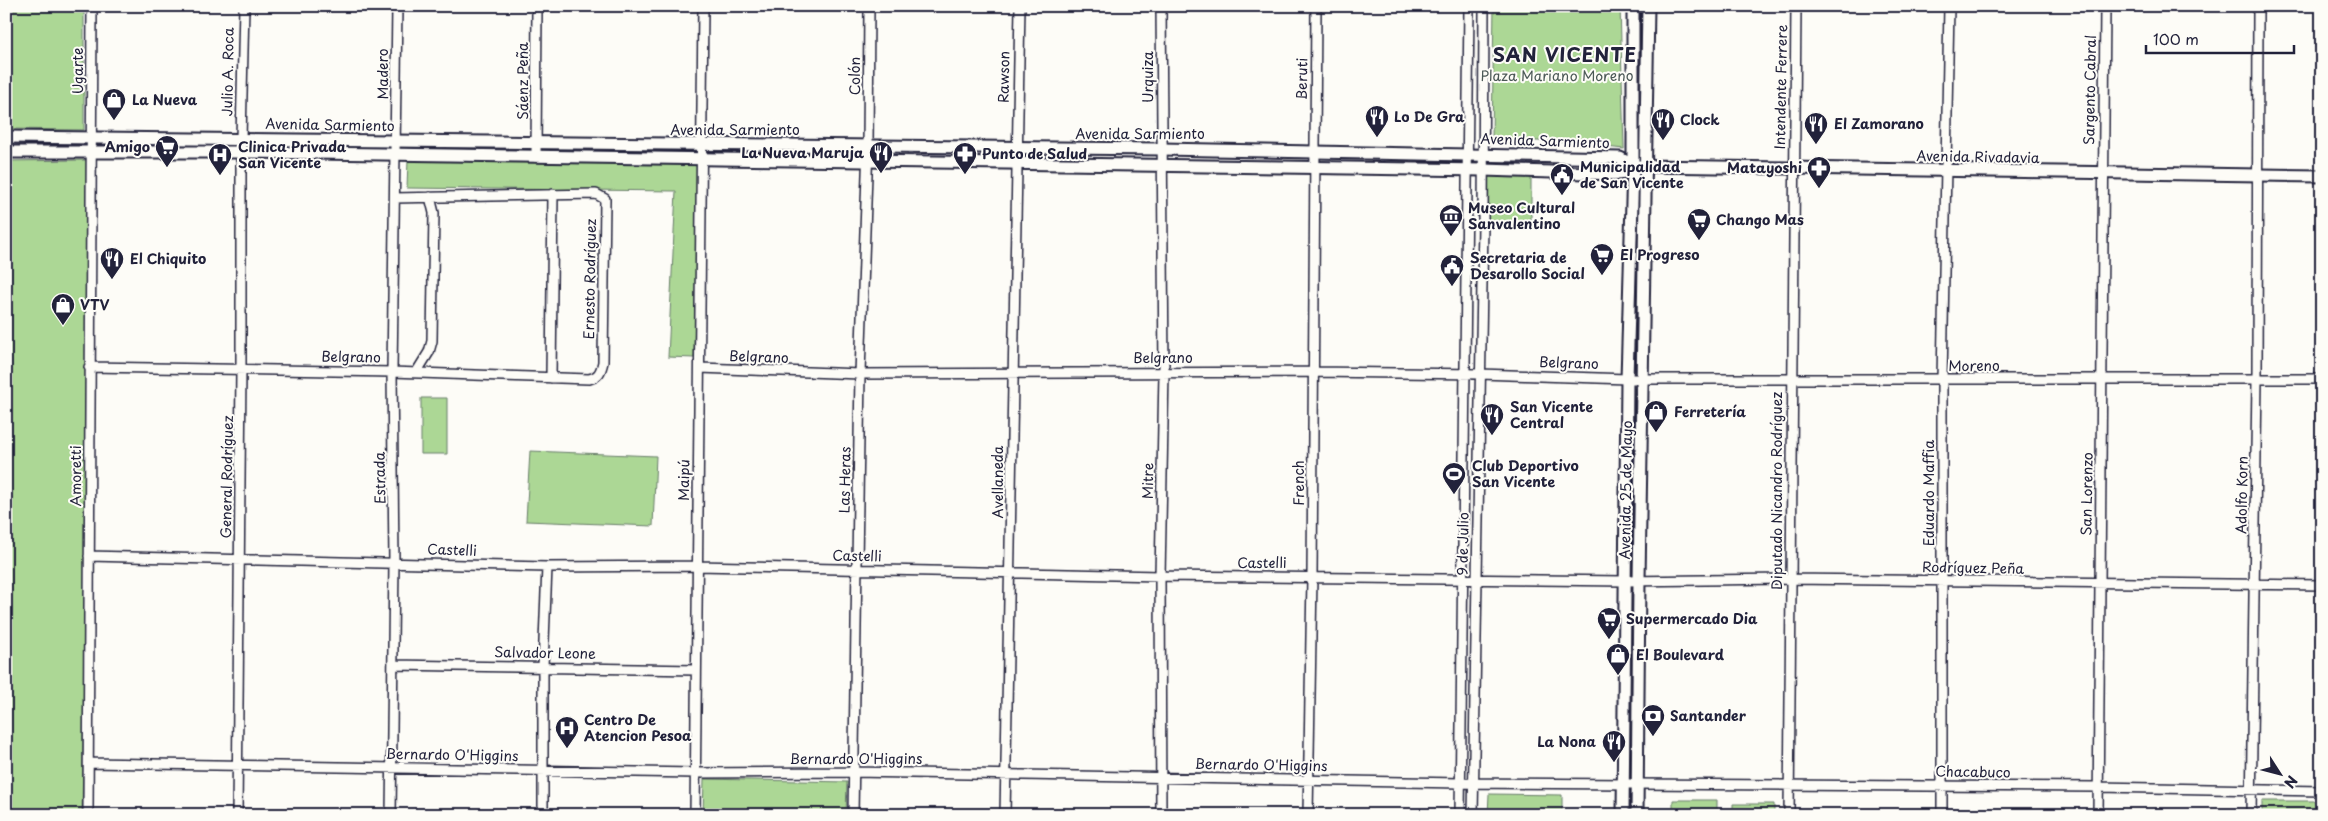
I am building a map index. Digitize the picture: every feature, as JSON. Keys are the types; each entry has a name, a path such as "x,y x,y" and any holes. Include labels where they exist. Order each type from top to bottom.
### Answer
{"main road":[{"name":"Avenida 25 de Mayo","path":"1623,815 1627,379 1633,166 1633,6"},
{"name":"Avenida 25 de Mayo","path":"1637,815 1648,6"},
{"name":"Avenida Sarmiento","path":"6,137 91,136 1483,154 1620,158 1633,166 1619,174 1483,170 241,152 6,152"},
{"name":"Avenida Rivadavia","path":"1633,166 2322,176"}],"street":[{"name":"Ugarte","path":"91,136 92,6"},
{"name":"Julio A. Roca","path":"240,139 244,6"},
{"name":"Madero","path":"396,141 397,6"},
{"name":"Sáenz Peña","path":"536,157 537,6"},
{"name":"Maipú","path":"695,815 703,6"},
{"name":"Colón","path":"868,146 869,6"},
{"name":"Rawson","path":"1017,149 1020,6"},
{"name":"Urquiza","path":"1161,6 1162,149"},
{"name":"Beruti","path":"1315,152 1316,6"},
{"name":"9 de Julio","path":"1460,815 1469,6"},
{"name":"9 de Julio","path":"1473,815 1484,6"},
{"name":"Intendente Ferrere","path":"1794,168 1796,6"},
{"name":"Eduardo Maffia","path":"1942,815 1942,380 1949,6"},
{"name":"Sargento Cabral","path":"2102,174 2104,6"},
{"name":"Adolfo Korn","path":"2251,815 2257,379 2258,6"},
{"name":"Amoretti","path":"88,815 91,136"},
{"name":"General Rodríguez","path":"237,815 241,369 240,139"},
{"name":"Estrada","path":"391,815 394,562 392,372 396,141"},
{"name":"Las Heras","path":"853,815 860,374 868,146"},
{"name":"Avellaneda","path":"1005,815 1011,572 1012,373 1017,149"},
{"name":"Mitre","path":"1160,815 1160,576 1164,372 1162,149"},
{"name":"French","path":"1308,815 1315,152"},
{"name":"Diputado Nicandro Rodríguez","path":"1789,815 1794,168"},
{"name":"San Lorenzo","path":"2098,815 2102,174"},
{"path":"395,198 553,194 551,378"},
{"name":"Ernesto Rodríguez","path":"553,194 596,194 603,196 605,199 603,362"},
{"path":"416,373 423,364 432,342 434,213 430,197"},
{"name":"Belgrano","path":"89,367 392,372 595,378 600,372 603,362"},
{"name":"Belgrano","path":"700,368 860,374 1314,372 1480,374 1627,379"},
{"name":"Moreno","path":"1627,379 2102,381 2322,379"},
{"name":"Castelli","path":"89,556 547,567 697,566 1160,576 1624,581"},
{"path":"542,815 543,666 547,567"},
{"name":"Rodríguez Peña","path":"1624,581 1790,579 2099,584 2322,585"},
{"name":"Salvador Leone","path":"393,665 696,670"},
{"name":"Bernardo O'Higgins","path":"89,763 695,773 854,772 1460,783 1623,782"},
{"name":"Chacabuco","path":"1623,782 2322,791"}],"green space":[{"path":"6,6 84,6 84,130 6,129"},
{"name":"Plaza Mariano Moreno","path":"1494,6 1620,6 1624,149 1560,142 1492,139"},
{"path":"1638,6 1643,6 1640,137 1636,136"},
{"path":"87,160 89,367 82,815 6,815 6,161"},
{"path":"408,160 698,164 694,358 668,357 676,191 407,188"},
{"path":"1487,176 1531,176 1531,222 1487,222"},
{"path":"1636,184 1641,184 1638,358 1633,358"},
{"path":"1632,389 1637,389 1633,559 1629,559"},
{"path":"421,398 447,398 447,454 421,454"},
{"path":"530,451 656,456 653,526 526,521"},
{"path":"704,779 847,782 846,815 703,815"},
{"path":"1489,794 1562,795 1562,815 1488,815"},
{"path":"1673,800 1717,800 1717,815 1673,815"},
{"path":"2262,801 2322,801 2322,815 2262,815"},
{"path":"1733,804 1774,804 1774,815 1733,815"}],"place":[{"name":"La Nueva","path":"114,121"},
{"name":"Lo De Gra","path":"1377,138"},
{"name":"Clock","path":"1663,141"},
{"name":"El Zamorano","path":"1816,145"},
{"name":"Amigo","path":"167,168"},
{"name":"La Nueva Maruja","path":"881,174"},
{"name":"Punto de Salud","path":"965,175"},
{"name":"Clinica Privada San Vicente","path":"220,176"},
{"name":"Matayoshi","path":"1819,189"},
{"name":"Municipalidad de San Vicente","path":"1562,196"},
{"name":"Museo Cultural Sanvalentino","path":"1451,237"},
{"name":"Chango Mas","path":"1699,241"},
{"name":"El Progreso","path":"1602,276"},
{"name":"El Chiquito","path":"112,280"},
{"name":"Secretaria de Desarollo Social","path":"1452,287"},
{"name":"VTV","path":"63,326"},
{"name":"Ferretería","path":"1656,433"},
{"name":"San Vicente Central","path":"1492,436"},
{"name":"Club Deportivo San Vicente","path":"1454,495"},
{"name":"Supermercado Dia","path":"1609,640"},
{"name":"El Boulevard","path":"1618,676"},
{"name":"Santander","path":"1653,737"},
{"name":"Centro De Atencion Pesoa","path":"567,749"},
{"name":"La Nona","path":"1614,763"}],"district":[{"name":"SAN VICENTE","path":"1565,55"}]}
